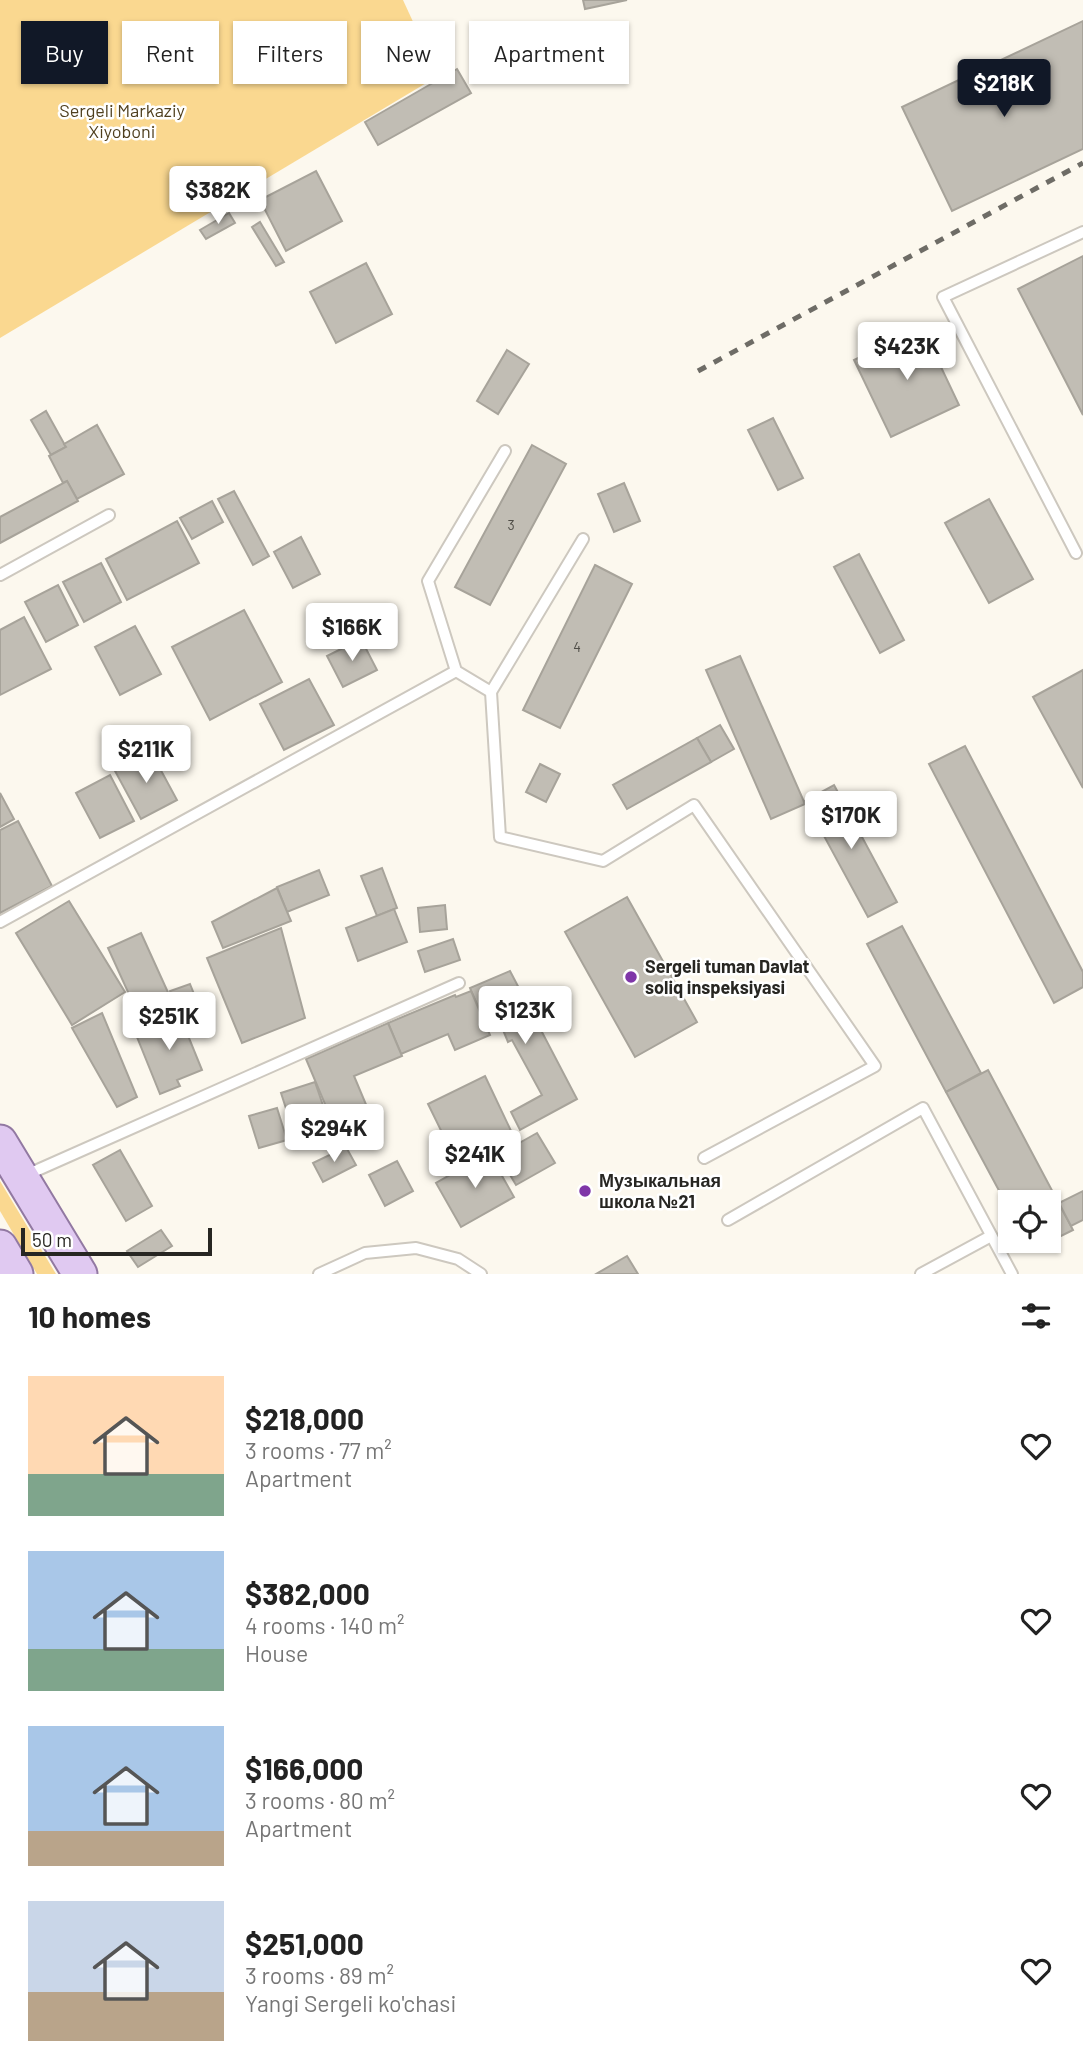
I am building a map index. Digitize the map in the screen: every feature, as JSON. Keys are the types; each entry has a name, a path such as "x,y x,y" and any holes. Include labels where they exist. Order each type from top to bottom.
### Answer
{"main road":[{"path":"0,1142 80,1274"},
{"path":"0,1247 16,1274"}],"lane":[{"path":"1076,553 943,297 1083,232"},
{"path":"491,692 456,671 428,581 505,451"},
{"path":"0,575 109,514"},
{"path":"583,538 491,692 500,837 603,861 694,805 875,1066 704,1158"},
{"path":"0,922 456,671"},
{"path":"21,1177 459,983"},
{"path":"728,1220 923,1108 1012,1274"},
{"path":"921,1274 991,1236"},
{"path":"319,1274 365,1253 416,1248 458,1259 481,1274"}],"green space":[{"name":"Sergeli Markaziy Xiyoboni","path":"0,0 403,0 413,21 361,21 361,84 425,84 0,338"},
{"path":"0,1181 56,1274 37,1274 0,1211"}],"building":[{"path":"583,0 627,0 585,9"},
{"path":"1083,21 1083,149 952,211 902,107"},
{"path":"457,69 471,93 378,145 365,122 431,84 455,84"},
{"path":"316,171 342,221 286,251 260,200"},
{"path":"229,213 235,223 206,239 200,230"},
{"path":"260,222 284,262 276,266 252,227"},
{"path":"1083,256 1083,415 1018,289"},
{"path":"366,263 392,314 336,343 310,292"},
{"path":"922,327 959,405 891,437 854,360"},
{"path":"507,350 529,364 498,414 477,401"},
{"path":"46,411 66,447 51,455 31,420"},
{"path":"773,418 803,478 778,490 748,430"},
{"path":"97,425 124,474 77,499 67,481 63,483 49,456"},
{"path":"532,445 566,464 490,605 455,587"},
{"path":"67,481 78,501 0,543 0,517"},
{"path":"624,483 640,521 614,532 598,494"},
{"path":"234,491 269,556 253,565 218,499"},
{"path":"989,499 1033,579 989,603 945,523"},
{"path":"212,501 223,522 192,539 180,518"},
{"path":"177,521 199,563 127,600 106,559"},
{"path":"301,537 320,574 293,588 274,552"},
{"path":"859,554 904,640 880,653 834,567"},
{"path":"101,563 121,602 84,622 63,582"},
{"path":"595,565 632,584 560,728 523,710"},
{"path":"58,585 78,625 46,642 25,602"},
{"path":"244,610 282,682 210,720 172,647"},
{"path":"24,617 51,669 0,695 0,630"},
{"path":"135,626 161,674 120,695 95,647"},
{"path":"361,639 377,670 343,687 327,656"},
{"path":"740,656 805,804 771,819 706,670"},
{"path":"1083,670 1083,788 1033,697"},
{"path":"309,679 334,725 284,750 260,704"},
{"path":"720,725 734,749 711,762 697,738"},
{"path":"697,738 711,762 627,809 613,785"},
{"path":"965,746 1083,972 1083,987 1054,1003 929,764"},
{"path":"151,752 177,800 141,819 115,771"},
{"path":"540,764 560,774 546,802 526,792"},
{"path":"110,775 134,821 100,838 76,793"},
{"path":"834,785 897,902 868,917 805,801"},
{"path":"0,793 14,819 0,827"},
{"path":"18,821 52,886 0,913 0,830"},
{"path":"382,868 397,908 377,916 361,876"},
{"path":"319,870 329,895 287,912 277,887"},
{"path":"277,888 291,921 223,948 212,922"},
{"name":"Sergeli tuman Davlat soliq inspeksiyasi","path":"627,897 697,1022 635,1057 565,932"},
{"path":"69,901 125,992 72,1025 16,933"},
{"path":"445,905 447,929 420,932 418,908"},
{"path":"394,909 407,942 358,961 346,928"},
{"path":"902,926 981,1073 946,1092 867,944"},
{"path":"281,928 305,1018 242,1043 207,958"},
{"path":"141,933 176,1010 143,1025 108,948"},
{"path":"453,939 460,960 425,972 418,951"},
{"path":"510,971 577,1099 520,1130 511,1112 542,1095 512,1040 508,1042 501,1025 488,1030 470,988"},
{"path":"190,984 198,1004 179,1012 170,991"},
{"path":"471,991 490,1035 455,1050 448,1034 401,1054 388,1023"},
{"path":"178,1011 202,1070 177,1080 180,1086 160,1094 137,1037 146,1033 143,1025"},
{"path":"102,1013 137,1097 117,1107 72,1028"},
{"path":"388,1023 402,1056 354,1076 370,1114 342,1126 337,1113 330,1116 306,1059"},
{"path":"988,1070 1052,1190 999,1190 946,1092"},
{"path":"485,1076 512,1133 455,1159 428,1104"},
{"path":"315,1082 326,1114 291,1124 281,1093"},
{"path":"277,1108 287,1140 259,1148 249,1116"},
{"path":"537,1133 555,1163 516,1185 498,1155"},
{"path":"346,1147 356,1165 323,1182 313,1163"},
{"path":"120,1150 152,1206 126,1221 93,1165"},
{"path":"489,1153 514,1197 461,1227 436,1183"},
{"path":"397,1161 413,1191 385,1206 369,1175"},
{"path":"1083,1191 1083,1220 1071,1226 1061,1202"},
{"path":"1061,1207 1073,1230 1061,1236"},
{"path":"161,1230 172,1246 138,1267 127,1251"},
{"path":"627,1256 638,1274 596,1274"}],"railway":[{"path":"698,371 1083,163"}],"place":[{"name":"Sergeli tuman Davlat soliq inspeksiyasi","path":"631,977"},
{"name":"Музыкальная школа №21","path":"585,1191"}]}
